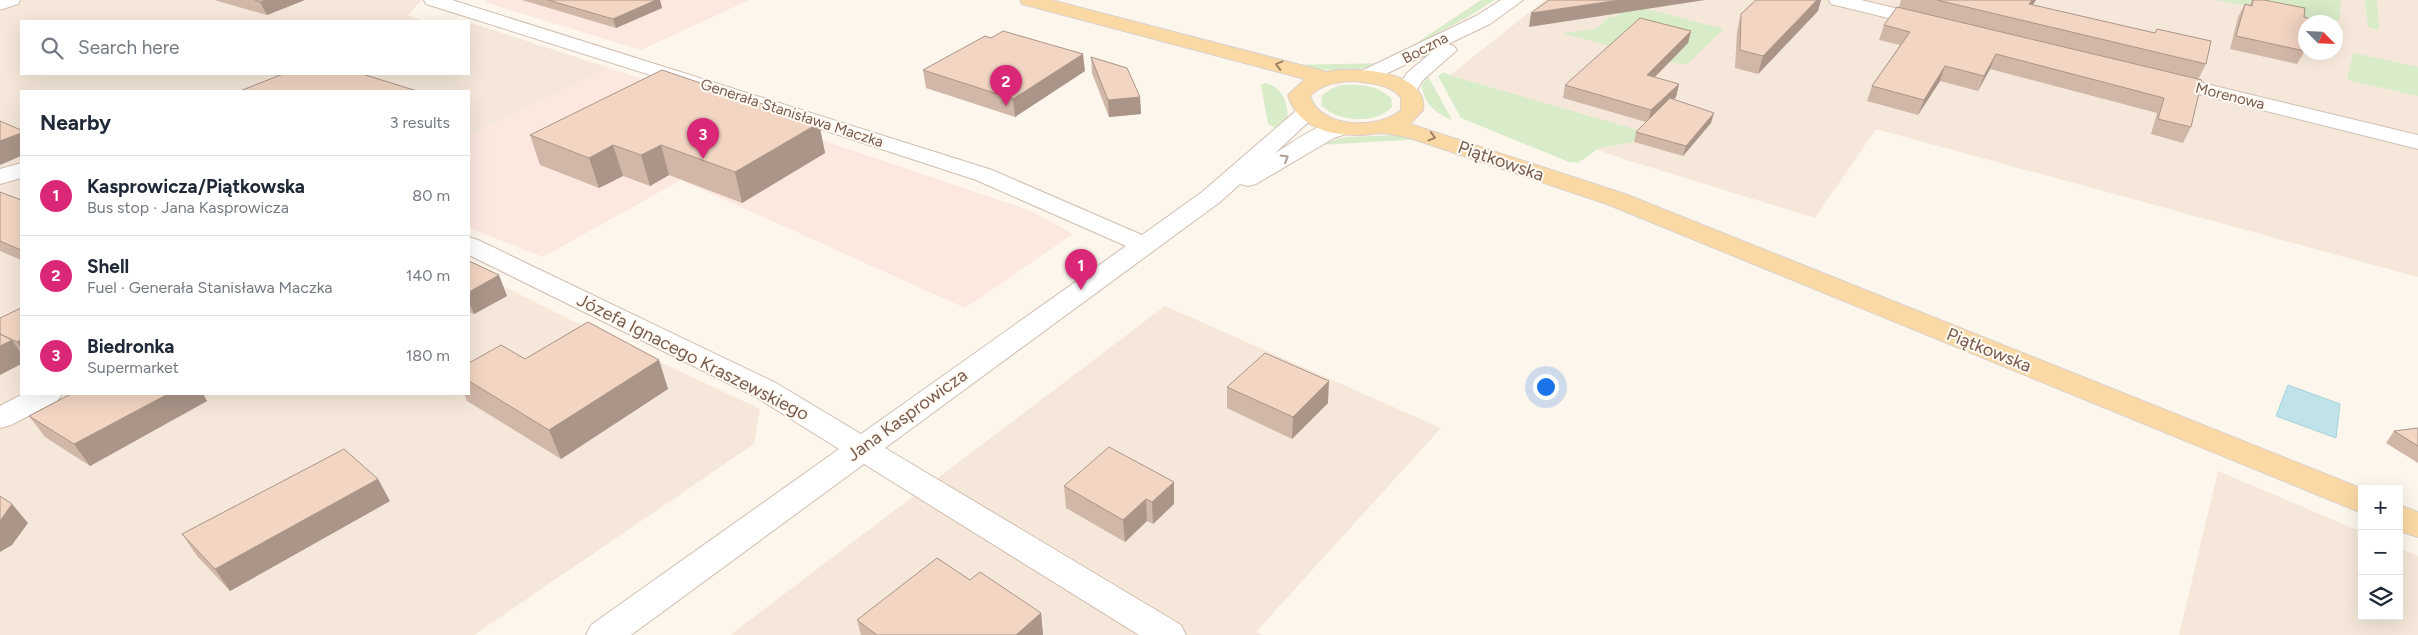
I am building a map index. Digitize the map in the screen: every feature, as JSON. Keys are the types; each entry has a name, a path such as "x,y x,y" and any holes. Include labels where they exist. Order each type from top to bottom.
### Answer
{"main road":[{"path":"1029,0 1143,32 1326,78"},
{"path":"1143,32 1265,77 1302,104 1320,122 1341,128 1371,129 1399,122 1409,116 1410,99"},
{"name":"Piątkowska","path":"1326,78 1366,76 1383,79 1410,99 1616,199"},
{"path":"1302,104 1314,82 1326,78"},
{"name":"Piątkowska","path":"1385,127 1410,130 1616,199 2358,500"},
{"path":"2403,519 2418,525"}],"street":[{"path":"0,4 11,0"},
{"name":"Generała Stanisława Maczka","path":"433,0 807,116 984,175 1145,245"},
{"name":"Boczna","path":"1410,99 1414,77 1483,20 1514,0"},
{"path":"1838,0 1951,28"},
{"name":"Boczna","path":"1366,76 1483,20"},
{"name":"Morenowa","path":"2149,76 2418,142"},
{"name":"Jana Kasprowicza","path":"1211,197 1302,104"},
{"name":"Jana Kasprowicza","path":"604,635 1211,197 1257,174 1326,133 1341,128"},
{"path":"0,177 20,170"},
{"name":"Józefa Ignacego Kraszewskiego","path":"470,245 766,390 1168,635"},
{"path":"0,418 46,395"}],"shaded area":[{"path":"0,0 422,0 408,15 421,20 20,20 20,75 470,75 470,22 609,68 470,136 470,90 20,90 20,395 470,395 470,270 577,323 760,409 754,444 474,635 0,635"},
{"path":"486,0 749,0 641,50 484,2"},
{"path":"1545,0 2418,0 2418,277 1876,129 1815,218 1627,160 1467,106 1449,76"},
{"path":"609,68 1031,211 1073,234 965,308 681,180 543,257 470,228 470,136"},
{"path":"1165,306 1441,428 1256,632 1262,635 730,635"},
{"path":"2218,471 2358,530 2358,620 2403,620 2403,550 2418,556 2418,635 2179,635"}],"green space":[{"path":"1481,0 1495,0 1468,17 1409,48"},
{"path":"1590,0 1612,0 1724,29 1687,64 1670,62 1561,33 1596,29 1609,17 1616,17 1625,9"},
{"path":"2215,0 2341,0 2340,15 2298,16"},
{"path":"2365,0 2377,0 2379,30 2368,27"},
{"path":"2353,53 2418,67 2418,96 2347,80"},
{"path":"1386,63 1351,70 1315,69 1291,65"},
{"path":"1443,72 1644,132 1634,142 1599,148 1578,163 1569,162 1461,118 1438,76"},
{"path":"1428,76 1452,120 1441,115 1431,107 1425,97 1422,85"},
{"path":"1265,83 1276,88 1285,100 1288,117 1278,129 1268,124 1261,85"},
{"path":"1341,85 1361,85 1380,90 1391,98 1392,107 1385,113 1366,119 1346,118 1336,115 1321,105 1322,95"},
{"path":"1397,135 1423,139 1319,145 1345,137"}],"water":[{"path":"2288,385 2340,404 2336,438 2276,416"}],"building":[{"path":"548,0 656,0 613,19"},
{"path":"1549,0 1620,0 1531,13"},
{"path":"1756,0 1817,0 1763,56 1740,50 1741,14"},
{"path":"1937,0 2032,0 2029,4 2155,33 2157,29 2211,41 2206,64"},
{"path":"2253,0 2264,0 2305,8 2304,15 2298,15 2298,49 2236,36 2245,4 2252,6"},
{"path":"1897,7 2202,80 2191,127 2158,119 2164,98 1996,54 1984,76 1945,66 1924,100 1872,86 1910,32 1884,25"},
{"path":"1640,18 1691,31 1647,75 1679,84 1651,110 1565,85"},
{"path":"1003,31 1083,54 1013,99 923,70 985,36 991,38"},
{"path":"1091,57 1127,68 1140,97 1108,100"},
{"path":"662,70 819,123 735,172 661,145 641,155 613,145 589,158 530,135"},
{"path":"280,75 365,75 414,90 243,90"},
{"path":"1670,98 1714,113 1686,146 1636,132"},
{"path":"0,121 20,130 20,133 0,141"},
{"path":"0,192 20,200 20,250 0,241"},
{"path":"470,261 499,275 470,291"},
{"path":"20,308 20,340 17,342 0,334 0,318"},
{"path":"588,322 659,360 549,430 470,382 470,362 501,345 525,359"},
{"path":"0,334 12,340 0,346"},
{"path":"1265,353 1329,381 1293,417 1227,387"},
{"path":"69,395 166,395 74,444 29,416"},
{"path":"2418,428 2418,446 2394,431"},
{"path":"1109,447 1174,482 1152,502 1146,499 1123,520 1064,486"},
{"path":"344,449 378,479 215,569 182,534"},
{"path":"0,496 12,504 0,521"},
{"path":"937,558 970,580 980,572 1041,613 1016,635 877,635 857,620"}],"place":[{"name":"Shell","path":"1006,106"},
{"name":"Biedronka","path":"703,159"},
{"name":"Kasprowicza/Piątkowska","path":"1081,290"}]}
